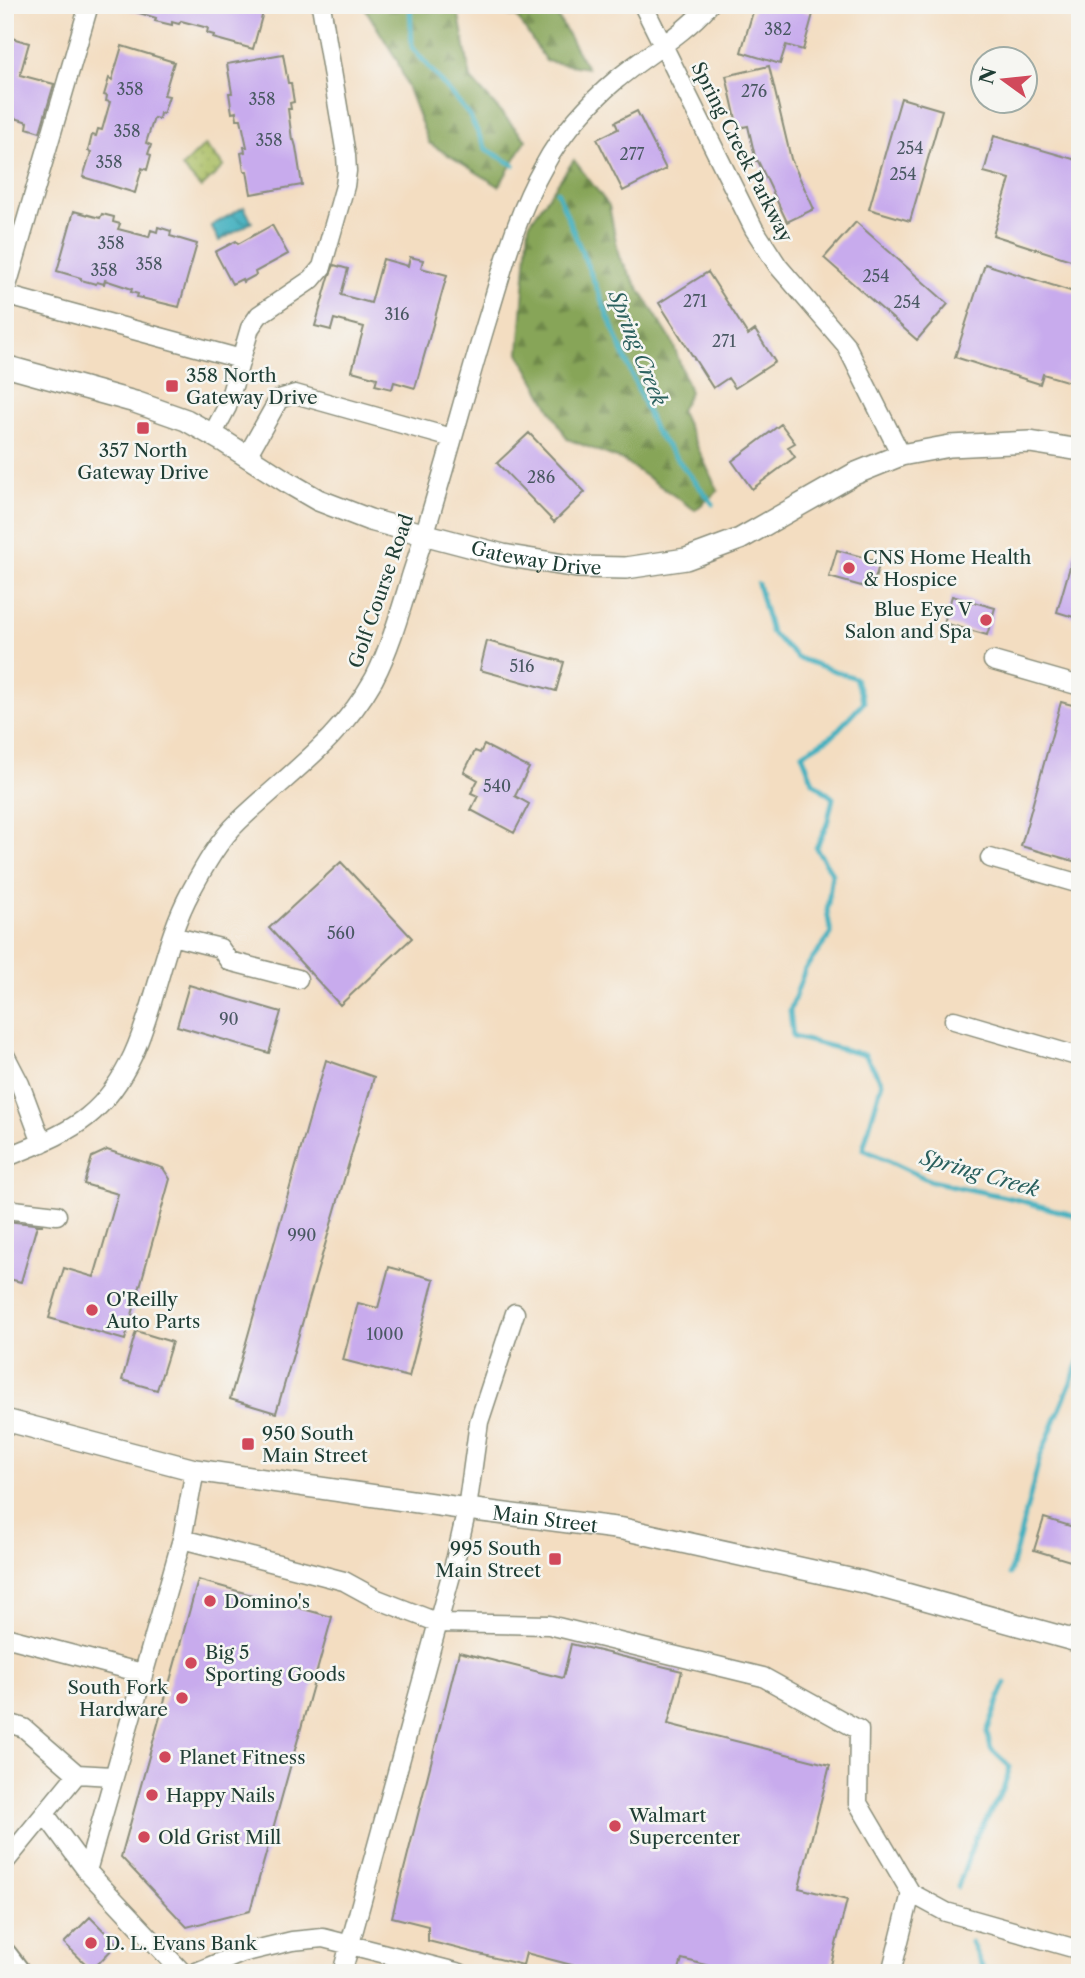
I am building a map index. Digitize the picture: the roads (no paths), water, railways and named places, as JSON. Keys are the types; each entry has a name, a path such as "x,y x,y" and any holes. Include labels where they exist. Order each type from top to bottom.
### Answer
{"highway":[{"path":"5,1956 18,1973"}],"main road":[{"name":"Gateway Drive","path":"5,366 135,402 186,421 318,500 370,520 503,555 577,567 626,568 687,559 740,539 854,474 901,455 950,446 1030,442 1080,450"},
{"name":"Main Street","path":"5,1420 195,1470 624,1529 863,1582 1080,1642"}],"street":[{"path":"89,5 5,294 241,359"},
{"path":"212,435 227,407 250,328 259,315 312,279 322,267 345,186 346,155 321,5"},
{"name":"Spring Creek Parkway","path":"643,5 754,229 778,266 846,345 901,455"},
{"name":"Golf Course Road","path":"5,1158 57,1136 87,1117 111,1093 131,1061 178,915 213,854 236,824 326,744 352,712 374,678 390,642 425,536 523,206 545,163 568,129 616,80 664,46 709,5"},
{"path":"247,456 279,399 295,394 452,438"},
{"path":"993,661 1080,686"},
{"path":"990,858 1080,884"},
{"path":"172,936 220,948 229,961 298,979"},
{"path":"954,1020 1080,1057"},
{"path":"5,1055 20,1084 42,1143"},
{"path":"5,1209 57,1216"},
{"path":"342,1973 439,1623 467,1509 479,1422 515,1314"},
{"path":"86,1871 182,1539 195,1470"},
{"path":"182,1539 344,1581 377,1599 439,1623 549,1625 763,1677 859,1730 858,1803 911,1894 946,1912 1080,1950"},
{"path":"5,1637 142,1673"},
{"path":"5,1722 24,1728 77,1774 112,1776"},
{"path":"5,1861 77,1774"},
{"path":"45,1814 86,1871 183,1973"},
{"path":"891,1973 911,1894"},
{"path":"194,1973 242,1953 292,1941 323,1938 460,1973"}],"water":[{"path":"244,207 252,222 219,241 211,226"}],"waterway":[{"name":"Spring Creek","path":"410,5 412,47 469,115 486,149 514,165"},
{"name":"Spring Creek","path":"557,191 655,431 713,504"},
{"name":"Spring Creek","path":"758,584 771,632 798,658 855,678 864,702 832,736 802,754 813,782 833,798 827,824 816,848 832,873 827,911 831,934 805,969 790,1011 793,1037 865,1055 882,1082 863,1149 931,1181 1015,1199 1080,1217"},
{"name":"Spring Creek","path":"1010,1574 1040,1457 1080,1360"},
{"name":"Spring Creek","path":"958,1887 975,1839 1003,1790 1010,1767 991,1749 987,1732 1005,1683"},
{"name":"Spring Creek","path":"971,1942 985,1973"}],"place":[{"name":"358 North Gateway Drive","path":"172,386"},
{"name":"357 North Gateway Drive","path":"143,428"},
{"name":"CNS Home Health & Hospice","path":"849,568"},
{"name":"Blue Eye V Salon and Spa","path":"986,620"},
{"name":"O'Reilly Auto Parts","path":"92,1310"},
{"name":"950 South Main Street","path":"248,1444"},
{"name":"995 South Main Street","path":"555,1559"},
{"name":"Domino's","path":"210,1601"},
{"name":"Big 5 Sporting Goods","path":"191,1663"},
{"name":"South Fork Hardware","path":"182,1698"},
{"name":"Planet Fitness","path":"165,1757"},
{"name":"Happy Nails","path":"152,1795"},
{"name":"Walmart Supercenter","path":"615,1826"},
{"name":"Old Grist Mill","path":"144,1837"},
{"name":"D. L. Evans Bank","path":"91,1943"}]}
